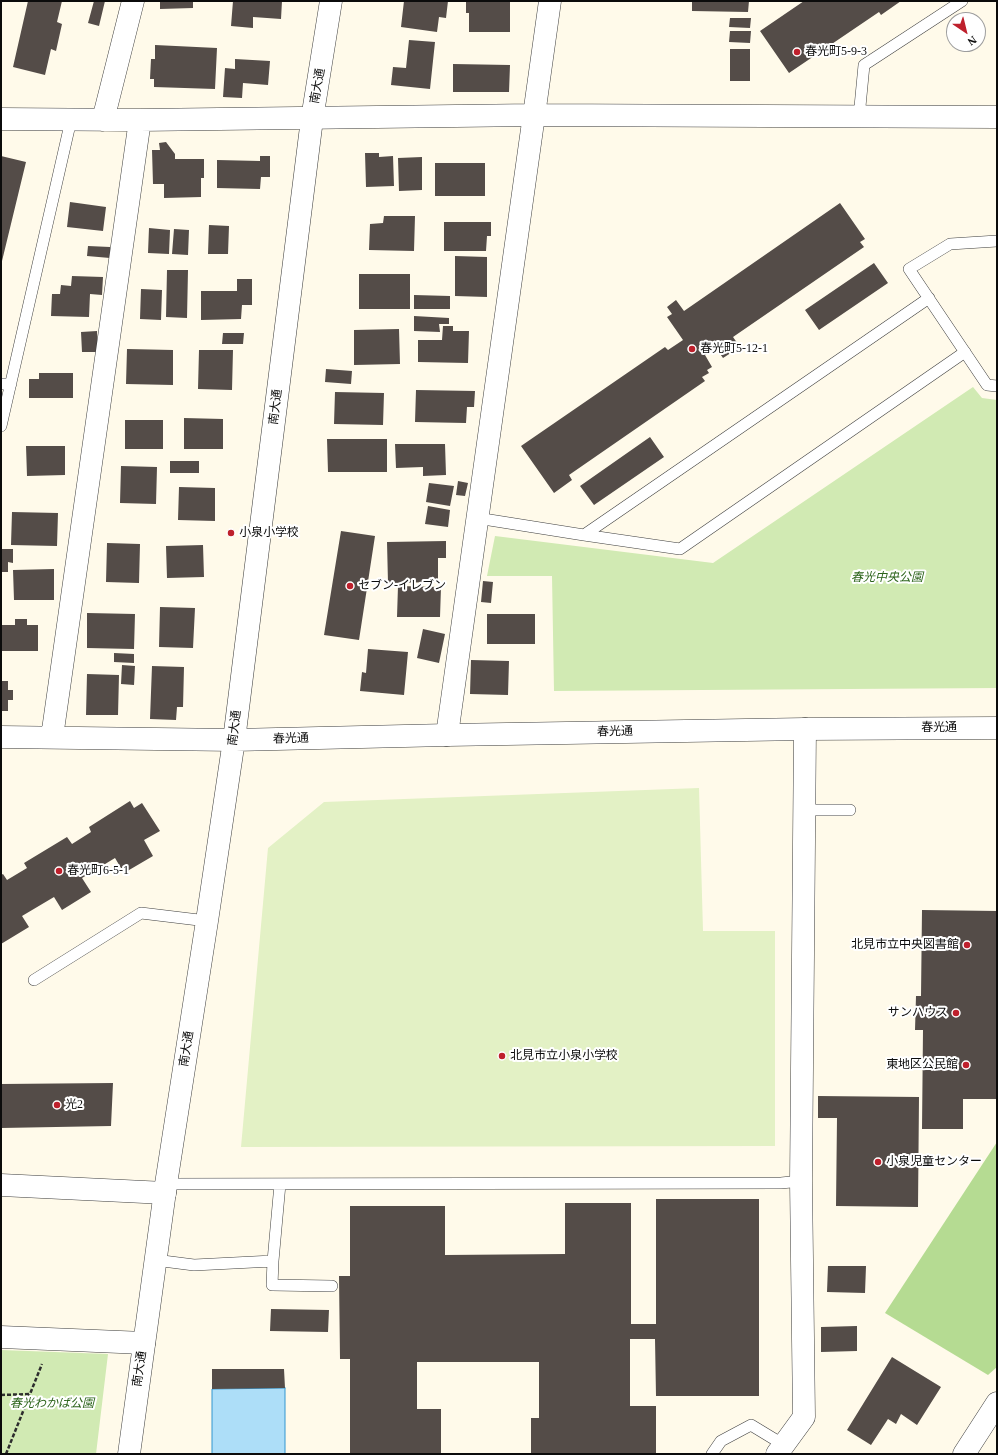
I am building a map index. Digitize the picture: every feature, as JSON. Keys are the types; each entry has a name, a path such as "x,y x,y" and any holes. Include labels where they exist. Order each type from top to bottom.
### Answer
{"street":[{"path":"103,120 133,1"},
{"name":"南大通","path":"129,1454 165,1188 234,740 312,119 332,1"},
{"path":"446,734 550,1"},
{"path":"1,119 312,119 534,115 997,117"},
{"path":"52,737 140,120"},
{"path":"781,1449 804,1417 801,1181 805,728"},
{"name":"春光通","path":"1,737 234,740 446,734 805,728 997,728"},
{"path":"1,1185 165,1188"},
{"path":"1,1337 144,1343"},
{"path":"964,1454 997,1403"}],"lane":[{"path":"858,116 864,65 962,1"},
{"path":"1,426 6,384 71,120"},
{"path":"997,241 950,244 909,269 987,385 997,386"},
{"path":"584,535 929,298"},
{"path":"477,518 680,549 965,352"},
{"path":"805,810 850,810"},
{"path":"34,980 141,913 207,921"},
{"path":"165,1188 280,1184 773,1183 801,1181"},
{"path":"280,1184 272,1285 332,1286"},
{"path":"156,1260 194,1265 273,1261"},
{"path":"712,1454 721,1440 752,1425 781,1449"}],"path":[{"path":"6,1454 51,1339"},
{"path":"1,1395 30,1394"}],"green space":[{"name":"春光中央公園","path":"973,387 982,398 997,400 997,688 554,691 552,576 487,576 495,536 713,563"},
{"path":"699,788 703,931 775,931 775,1146 241,1147 268,848 324,802"},
{"path":"997,1142 997,1367 988,1375 885,1313"},
{"name":"春光わかば公園","path":"1,1350 108,1354 96,1454 1,1454"}],"water":[{"path":"285,1388 285,1454 212,1454 212,1389"}],"building":[{"path":"28,1 62,1 57,22 62,24 56,51 51,49 45,75 13,67"},
{"path":"94,1 105,1 99,26 88,23"},
{"path":"160,1 193,1 193,8 160,9"},
{"path":"233,1 282,1 281,19 253,17 253,28 231,26"},
{"path":"404,1 448,1 446,18 439,17 437,32 401,27"},
{"path":"466,1 510,1 510,32 469,32 469,13 466,13"},
{"path":"692,1 749,1 748,12 692,11"},
{"name":"春光町5-9-3","path":"804,1 901,1 881,15 879,12 789,73 760,31"},
{"path":"730,18 751,18 750,28 729,27"},
{"path":"730,31 751,31 750,43 729,42"},
{"path":"409,40 435,42 430,89 391,85 393,67 406,68"},
{"path":"155,45 217,48 215,89 154,87 154,79 150,79 151,59 155,59"},
{"path":"730,49 750,49 750,81 730,81"},
{"path":"235,59 270,61 268,85 243,83 242,98 223,97 225,68 235,69"},
{"path":"453,64 510,65 509,92 453,92"},
{"path":"166,142 175,154 175,159 204,159 204,178 201,178 201,197 164,198 164,184 153,184 152,150 160,150 159,143"},
{"path":"365,153 379,153 379,157 393,156 394,186 366,187"},
{"path":"1,156 26,162 2,261 1,261"},
{"path":"260,156 270,156 270,177 261,177 260,189 217,188 217,160 260,161"},
{"path":"422,157 422,190 399,191 398,158"},
{"path":"435,163 485,163 485,196 435,196"},
{"path":"70,202 106,207 103,231 67,227"},
{"name":"春光町5-12-1","path":"840,203 865,239 860,242 864,247 733,337 740,347 723,358 716,348 705,355 712,367 707,370 709,373 702,377 705,381 569,475 572,480 554,493 521,446 665,347 668,350 683,340 667,317 672,314 667,307 676,300 684,311"},
{"path":"384,216 415,216 414,251 369,250 370,224 383,223"},
{"path":"444,222 491,222 491,236 487,236 486,251 444,251"},
{"path":"209,225 229,226 228,254 208,254"},
{"path":"149,228 170,230 169,254 148,253"},
{"path":"174,229 189,230 188,255 172,254"},
{"path":"88,246 110,247 110,258 87,256"},
{"path":"455,256 487,257 487,297 455,296"},
{"path":"874,263 888,283 819,330 805,310"},
{"path":"167,270 188,270 187,318 166,317"},
{"path":"359,274 410,274 410,309 359,309"},
{"path":"72,276 103,277 102,295 90,294 89,317 51,316 52,294 60,294 61,285 71,286"},
{"path":"237,279 252,279 252,305 242,305 241,319 201,320 201,291 237,291"},
{"path":"141,289 162,290 161,320 140,319"},
{"path":"414,295 450,296 450,309 414,309"},
{"path":"414,316 449,318 449,324 439,324 440,332 414,331"},
{"path":"443,326 453,326 453,331 469,331 468,363 418,362 418,340 442,340"},
{"path":"399,329 400,364 354,365 354,330"},
{"path":"97,331 98,352 82,352 81,332"},
{"path":"223,333 244,333 243,344 222,344"},
{"path":"127,349 173,350 173,385 126,384"},
{"path":"199,350 233,350 232,390 198,389"},
{"path":"326,369 352,371 351,384 325,382"},
{"path":"39,373 73,373 73,398 29,398 29,379 39,379"},
{"path":"416,390 475,391 474,407 467,407 466,423 415,422"},
{"path":"335,392 384,393 383,425 334,424"},
{"path":"184,418 223,419 223,449 184,449"},
{"path":"125,420 163,420 163,449 125,449"},
{"path":"650,437 664,457 594,505 580,486"},
{"path":"327,439 387,439 387,472 328,472"},
{"path":"395,444 445,444 446,475 423,476 423,467 396,468"},
{"path":"26,446 65,446 65,475 27,476"},
{"path":"170,461 199,461 199,473 170,473"},
{"path":"121,466 157,467 156,504 120,503"},
{"path":"458,481 468,483 465,496 456,495"},
{"path":"429,483 454,486 450,506 426,502"},
{"path":"179,487 215,488 215,521 178,520"},
{"path":"428,506 450,510 448,527 425,524"},
{"path":"12,512 58,513 57,546 11,545"},
{"name":"セブン-イレブン","path":"341,531 375,536 359,640 324,635"},
{"path":"446,541 446,558 438,558 438,582 388,583 387,542"},
{"path":"107,543 140,544 139,583 106,582"},
{"path":"203,545 204,577 167,578 166,546"},
{"path":"1,549 13,549 13,563 8,562 8,572 1,572"},
{"path":"54,569 54,600 14,600 13,570"},
{"path":"483,581 493,582 491,603 481,602"},
{"path":"398,586 441,587 440,617 397,617"},
{"path":"160,607 195,608 193,648 159,647"},
{"path":"87,613 135,614 134,649 87,648"},
{"path":"487,614 535,614 535,644 487,644"},
{"path":"15,619 27,619 27,625 38,625 38,651 1,651 1,625 15,625"},
{"path":"423,629 445,634 439,663 417,658"},
{"path":"368,649 408,652 404,695 360,691 362,672 366,673"},
{"path":"114,653 134,654 134,663 114,662"},
{"path":"471,660 509,661 508,695 470,694"},
{"path":"122,665 135,666 134,685 121,684"},
{"path":"152,666 184,667 183,707 177,707 176,720 150,719"},
{"path":"87,674 119,675 118,715 86,715"},
{"path":"1,681 8,681 8,690 13,690 13,700 8,700 8,711 1,711"},
{"name":"春光町6-5-1","path":"130,801 134,808 142,803 160,831 144,840 153,856 124,873 115,858 82,878 91,892 62,910 54,897 22,916 29,927 1,944 1,875 3,874 7,880 27,868 24,863 67,837 72,844 91,832 89,827"},
{"name":"サンハウス","path":"922,910 997,911 997,1099 963,1099 963,1129 922,1129 923,1030 915,1030 916,996 921,996"},
{"name":"光2","path":"113,1083 111,1126 1,1128 1,1084"},
{"name":"小泉児童センター","path":"818,1096 919,1097 918,1207 836,1206 837,1118 818,1118"},
{"path":"656,1199 759,1199 759,1396 656,1396 655,1339 630,1339 630,1406 656,1406 656,1454 531,1453 531,1418 539,1418 539,1362 417,1362 417,1409 441,1409 441,1454 350,1454 350,1359 340,1359 339,1276 350,1276 350,1206 445,1206 445,1255 565,1254 565,1203 631,1203 631,1324 656,1324"},
{"path":"828,1266 866,1266 865,1293 827,1292"},
{"path":"271,1309 329,1310 328,1332 270,1331"},
{"path":"857,1326 857,1351 821,1352 821,1327"},
{"path":"892,1357 941,1387 917,1425 901,1414 896,1424 888,1419 871,1445 847,1430"},
{"path":"212,1369 284,1369 285,1388 212,1389"}],"place":[{"name":"春光町5-9-3","path":"797,52"},
{"name":"春光町5-12-1","path":"692,349"},
{"name":"小泉小学校","path":"231,533"},
{"name":"セブン-イレブン","path":"350,586"},
{"name":"春光町6-5-1","path":"59,871"},
{"name":"北見市立中央図書館","path":"967,945"},
{"name":"サンハウス","path":"956,1013"},
{"name":"北見市立小泉小学校","path":"502,1056"},
{"name":"東地区公民館","path":"966,1065"},
{"name":"光2","path":"57,1105"},
{"name":"小泉児童センター","path":"878,1162"}]}
